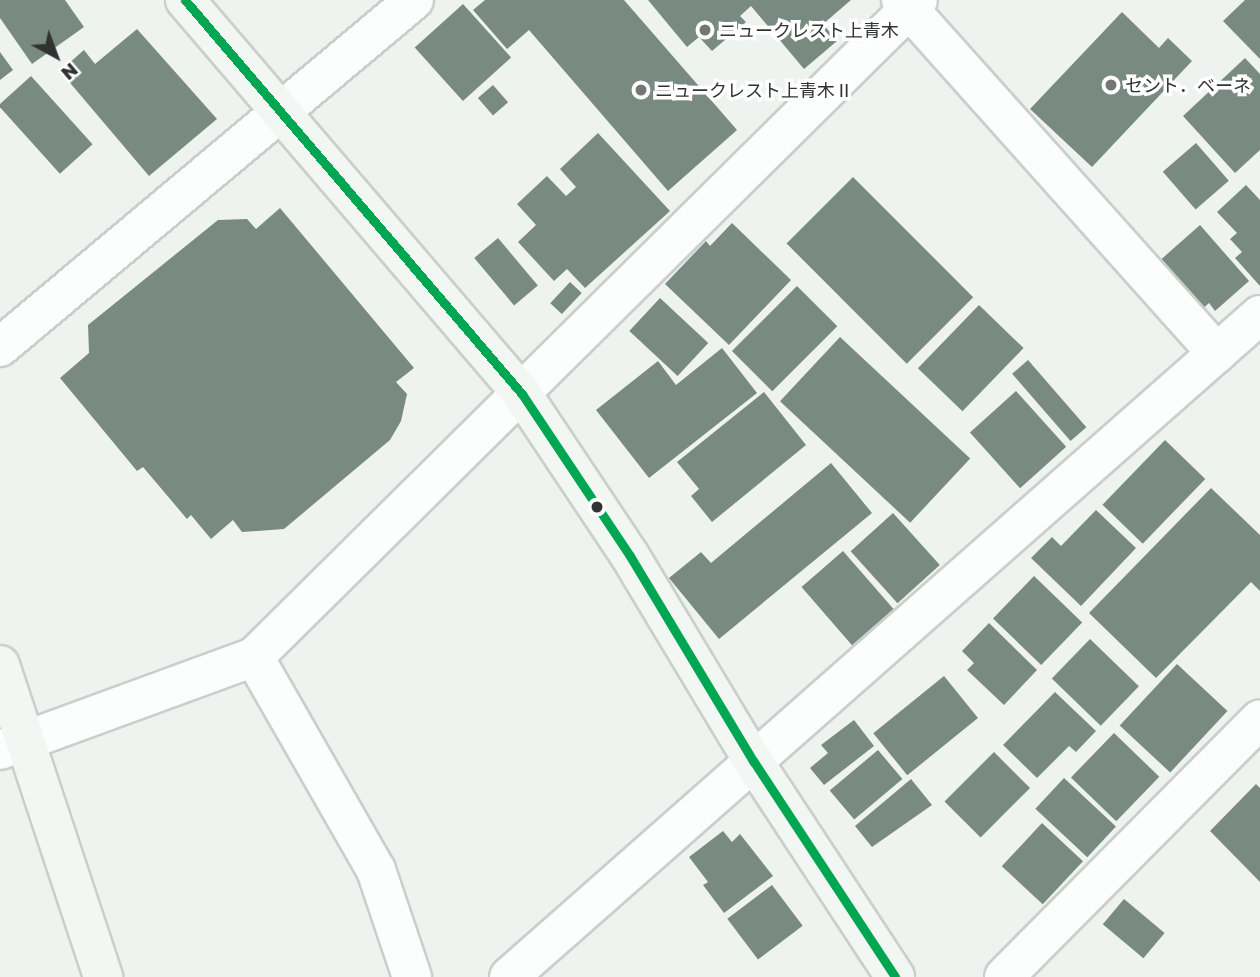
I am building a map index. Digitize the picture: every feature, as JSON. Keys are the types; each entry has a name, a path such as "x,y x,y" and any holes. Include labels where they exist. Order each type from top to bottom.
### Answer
{"street":[{"path":"186,0 522,394 630,556 754,762 895,977"},
{"path":"0,347 414,0"},
{"path":"12,744 254,657 522,394 909,3 1217,353"},
{"path":"509,977 1260,315"},
{"path":"254,657 376,870 412,977"},
{"path":"0,665 12,744 103,977"},
{"path":"1004,977 1260,719"}],"building":[{"path":"0,0 65,0 84,27 32,64 0,18"},
{"name":"ニュークレスト上青木Ⅱ","path":"485,0 624,0 737,130 668,191 529,30 507,49 473,10"},
{"name":"ニュークレスト上青木","path":"648,0 851,0 823,24 837,41 804,69 751,6 740,16 746,22 712,51 699,37 687,47"},
{"path":"1245,0 1260,0 1260,59 1223,21"},
{"path":"463,4 511,58 463,101 415,47"},
{"name":"セント．ベーネ","path":"1122,12 1159,48 1168,38 1192,61 1092,167 1030,109"},
{"path":"137,29 217,119 149,176 60,71 84,50 95,64"},
{"path":"0,52 13,70 0,80"},
{"path":"1245,58 1260,74 1260,150 1235,173 1183,116"},
{"path":"31,76 93,144 60,174 0,107 0,104"},
{"path":"493,85 508,102 493,115 478,98"},
{"path":"598,133 670,211 585,288 567,269 554,281 518,242 536,225 517,204 547,176 566,196 576,187 560,169"},
{"path":"1196,143 1229,181 1196,210 1163,172"},
{"path":"853,177 973,297 907,364 787,243"},
{"path":"1246,185 1260,200 1260,286 1235,258 1242,252 1230,239 1237,233 1217,212"},
{"path":"280,208 414,368 396,382 407,394 401,421 390,440 284,529 242,532 233,520 211,539 191,515 187,519 143,467 137,471 60,378 89,353 88,325 218,220 247,219 256,229"},
{"path":"732,223 791,280 729,345 665,284 706,241 710,246"},
{"path":"1200,225 1249,281 1215,311 1209,303 1199,312 1157,263"},
{"path":"498,238 538,285 514,305 474,258"},
{"path":"570,282 582,293 562,314 550,303"},
{"path":"797,286 837,326 772,391 732,351"},
{"path":"660,298 708,343 678,376 629,331"},
{"path":"979,305 1024,348 962,411 918,368"},
{"path":"840,337 970,458 910,523 780,401"},
{"path":"722,348 757,393 649,478 596,410 658,361 676,385"},
{"path":"1028,360 1086,427 1071,441 1012,374"},
{"path":"1016,391 1066,447 1020,488 970,432"},
{"path":"764,392 806,445 712,522 691,496 699,489 677,462"},
{"path":"1165,440 1205,479 1143,544 1102,505"},
{"path":"831,463 872,513 719,639 669,578 701,552 711,563"},
{"path":"1211,488 1260,535 1260,591 1251,582 1156,678 1089,613"},
{"path":"1096,510 1136,548 1081,606 1031,558 1052,537 1061,546"},
{"path":"893,513 940,565 897,603 851,551"},
{"path":"843,551 894,609 852,645 801,587"},
{"path":"1034,576 1082,623 1041,665 993,618"},
{"path":"989,623 1037,670 1004,705 967,670 974,663 962,651"},
{"path":"1090,639 1139,686 1101,726 1052,679"},
{"path":"1177,664 1227,711 1170,772 1120,725"},
{"path":"944,676 978,718 907,775 873,733"},
{"path":"1055,692 1096,731 1076,752 1069,746 1037,778 1003,745"},
{"path":"854,720 874,746 824,785 810,768 828,753 821,745"},
{"path":"1114,733 1159,777 1116,821 1071,778"},
{"path":"878,750 902,779 854,820 830,790"},
{"path":"994,752 1030,788 981,838 945,801"},
{"path":"1064,778 1116,826 1087,857 1035,809"},
{"path":"911,779 932,805 872,847 855,826"},
{"path":"1256,784 1260,788 1260,882 1210,831"},
{"path":"1042,823 1083,861 1043,904 1002,866"},
{"path":"723,831 732,842 740,834 773,876 724,913 703,885 708,882 689,857"},
{"path":"772,885 803,926 758,959 727,919"},
{"path":"1124,899 1165,933 1143,958 1103,924"}],"transit line":[{"path":"185,0 522,394 630,556 754,762 895,977"}],"place":[{"name":"ニュークレスト上青木","path":"705,30"},
{"name":"セント．ベーネ","path":"1111,85"},
{"name":"ニュークレスト上青木Ⅱ","path":"641,90"}]}
